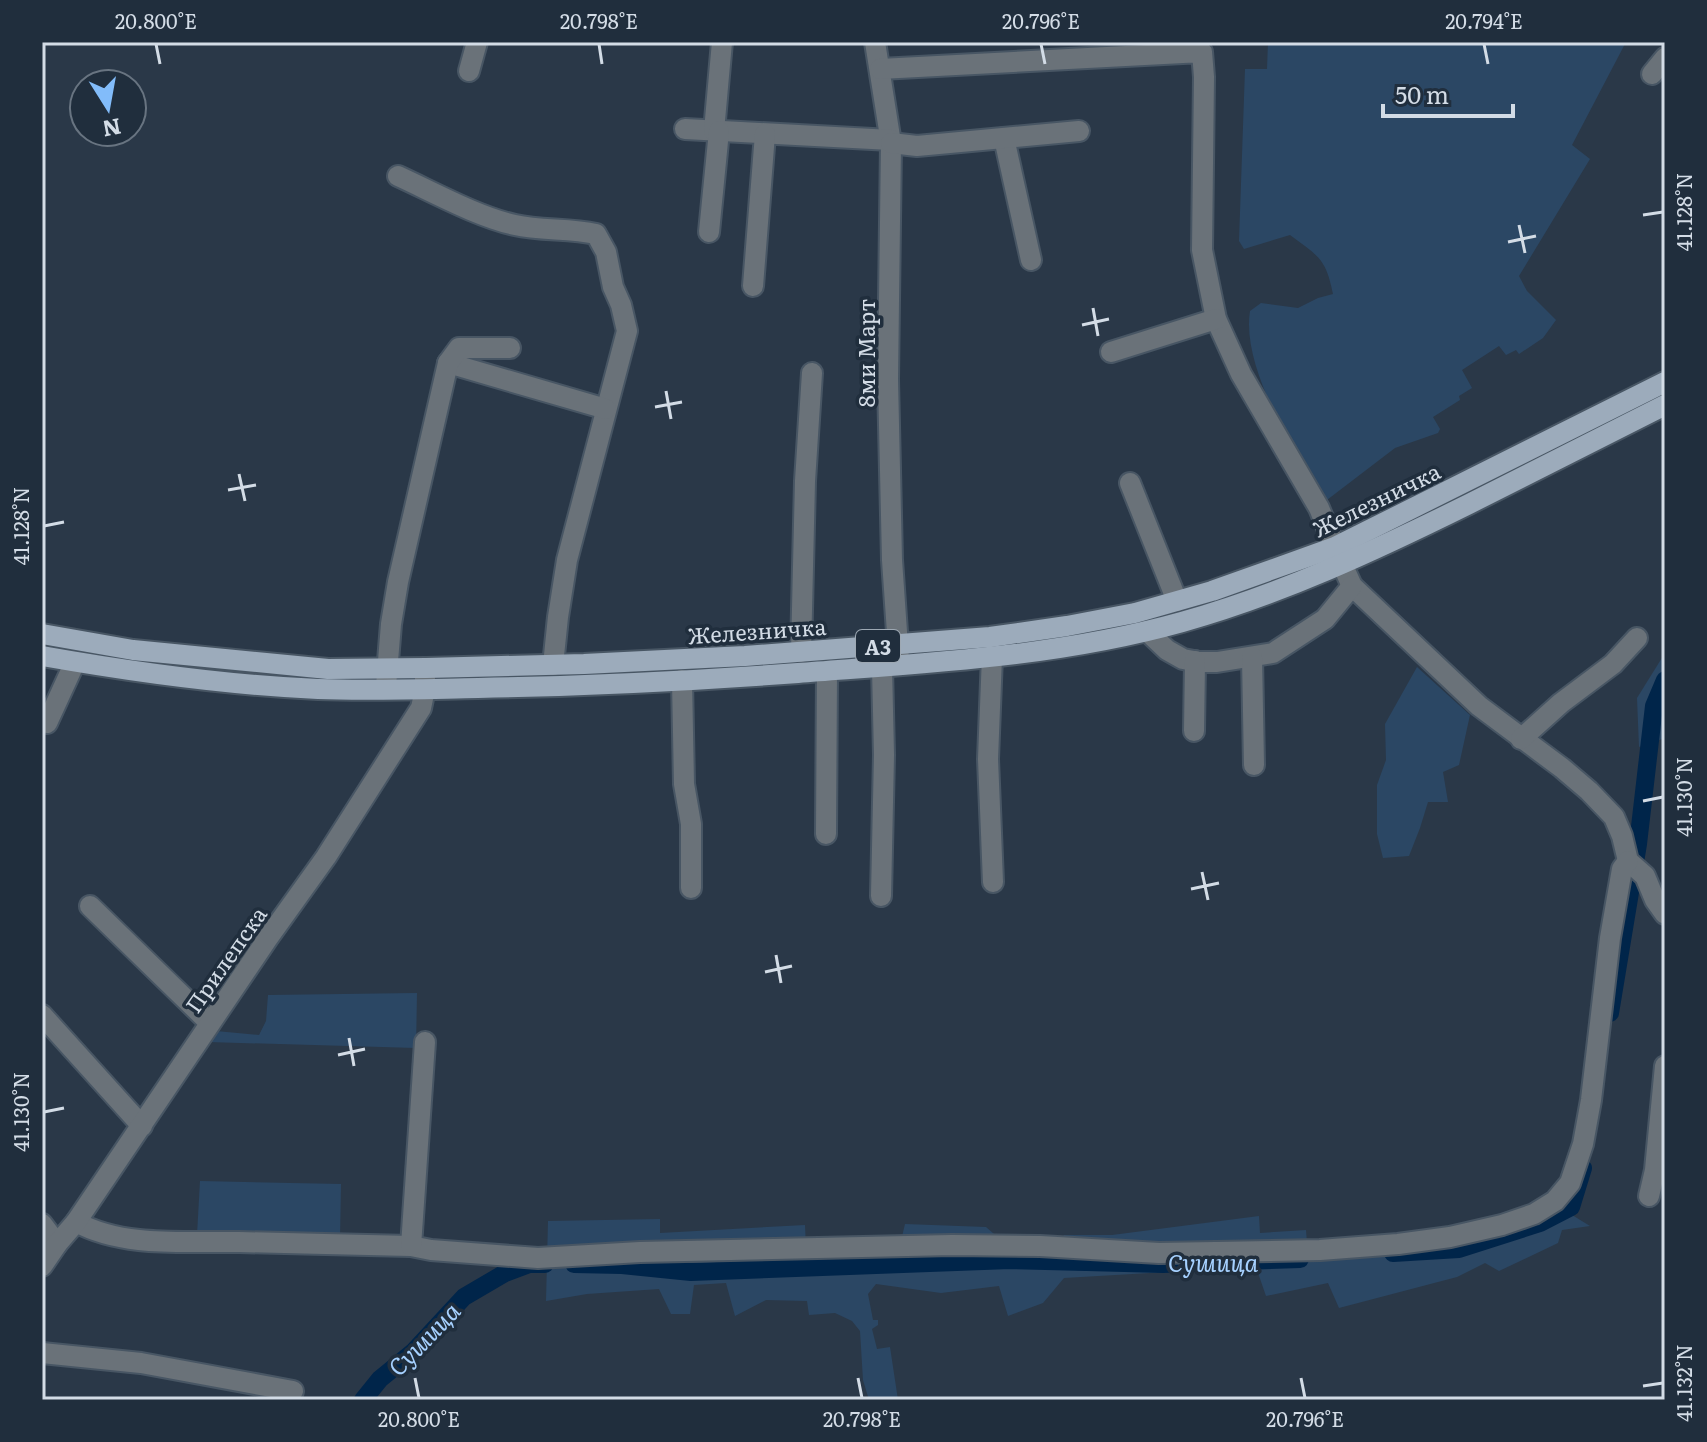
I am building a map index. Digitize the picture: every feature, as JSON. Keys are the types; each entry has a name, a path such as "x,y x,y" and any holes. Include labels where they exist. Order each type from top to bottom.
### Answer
{"main road":[{"name":"Железничка","path":"42,656 133,672 233,682 317,689 386,690 584,686 827,671 992,656 1088,642 1184,622 1267,594 1665,382"},
{"name":"Железничка","path":"42,634 133,650 328,669 553,665 801,652 990,637 1135,613 1385,546 1665,405"}],"street":[{"path":"469,71 477,42"},
{"path":"709,232 722,42"},
{"name":"8ми Март","path":"875,42 891,142 888,380 897,644 890,666 884,755 881,896"},
{"path":"880,69 1202,52 1202,250 1216,319 1241,374 1319,508 1352,586 1479,706 1562,768 1614,817 1628,861 1645,876 1664,914"},
{"path":"685,129 917,146 1079,131"},
{"path":"753,286 765,134"},
{"path":"1004,138 1031,260"},
{"path":"398,176 515,225 575,229 596,234 606,252 627,331 567,560 553,665"},
{"path":"1111,352 1216,319"},
{"path":"386,690 386,668 398,582 448,363 459,348 510,348"},
{"path":"448,363 606,409"},
{"path":"801,652 805,481 812,373"},
{"path":"1130,483 1177,601"},
{"path":"1147,631 1167,650 1183,659 1217,662 1273,653 1325,619 1352,586"},
{"path":"1521,739 1561,703 1613,664 1637,638"},
{"path":"992,656 988,759 993,882"},
{"path":"1252,657 1254,765"},
{"path":"1194,731 1195,661"},
{"path":"47,723 75,662"},
{"name":"Прилепска","path":"42,1266 76,1222 326,857 421,708 426,668"},
{"path":"826,834 827,671"},
{"path":"682,680 684,784 691,824 691,888"},
{"path":"76,1222 110,1236 162,1241 411,1246 538,1258 640,1252 952,1245 1174,1253 1320,1250 1450,1237 1502,1225 1534,1214 1555,1201 1570,1183 1583,1144 1591,1100 1610,938 1622,869 1628,861"},
{"path":"90,906 210,1023"},
{"path":"42,1015 142,1126"},
{"path":"411,1246 425,1042"},
{"path":"1649,1196 1655,1170 1665,1066"},
{"path":"42,1224 57,1244"},
{"path":"42,1353 141,1363 293,1391"}],"shaded area":[{"path":"1268,42 1626,42 1572,145 1590,159 1519,276 1527,291 1556,320 1543,338 1519,354 1516,350 1506,355 1499,346 1462,370 1472,388 1459,396 1460,400 1433,417 1440,429 1438,433 1395,448 1323,503 1273,410 1262,384 1249,334 1250,311 1261,303 1298,308 1333,294 1324,265 1290,235 1244,249 1239,241 1245,69 1267,69"},
{"path":"1665,653 1665,738 1639,747 1637,698"},
{"path":"1417,667 1470,715 1459,765 1443,772 1448,802 1428,802 1409,856 1383,858 1377,834 1377,785 1386,760 1385,724"},
{"path":"417,993 416,1048 208,1042 216,1031 259,1035 266,1021 268,995"},
{"path":"200,1181 341,1184 340,1238 197,1235"},
{"path":"1559,1207 1590,1226 1562,1230 1558,1243 1499,1271 1485,1263 1457,1277 1339,1308 1328,1283 1266,1296 1257,1270 1064,1278 1043,1303 1008,1316 999,1286 941,1293 876,1284 868,1294 873,1320 878,1320 878,1325 872,1329 877,1349 890,1347 898,1400 869,1400 863,1380 860,1331 852,1321 835,1313 809,1315 807,1301 766,1300 735,1316 726,1283 694,1285 690,1314 671,1314 659,1289 587,1294 546,1301 548,1221 660,1219 660,1233 805,1225 806,1248 900,1245 905,1224 986,1227 1001,1240 1059,1246 1064,1235 1112,1235 1259,1216 1260,1233 1306,1230 1307,1243 1451,1238"}],"waterway":[{"name":"Сушица","path":"1610,1013 1638,844 1654,706 1665,680"},
{"name":"Сушица","path":"1393,1253 1459,1249 1540,1223 1571,1207 1583,1168"},
{"name":"Сушица","path":"574,1264 691,1272 1010,1260 1163,1264 1300,1259"},
{"name":"Сушица","path":"363,1400 380,1379 413,1352 464,1297 505,1273 529,1264 545,1264"}]}
